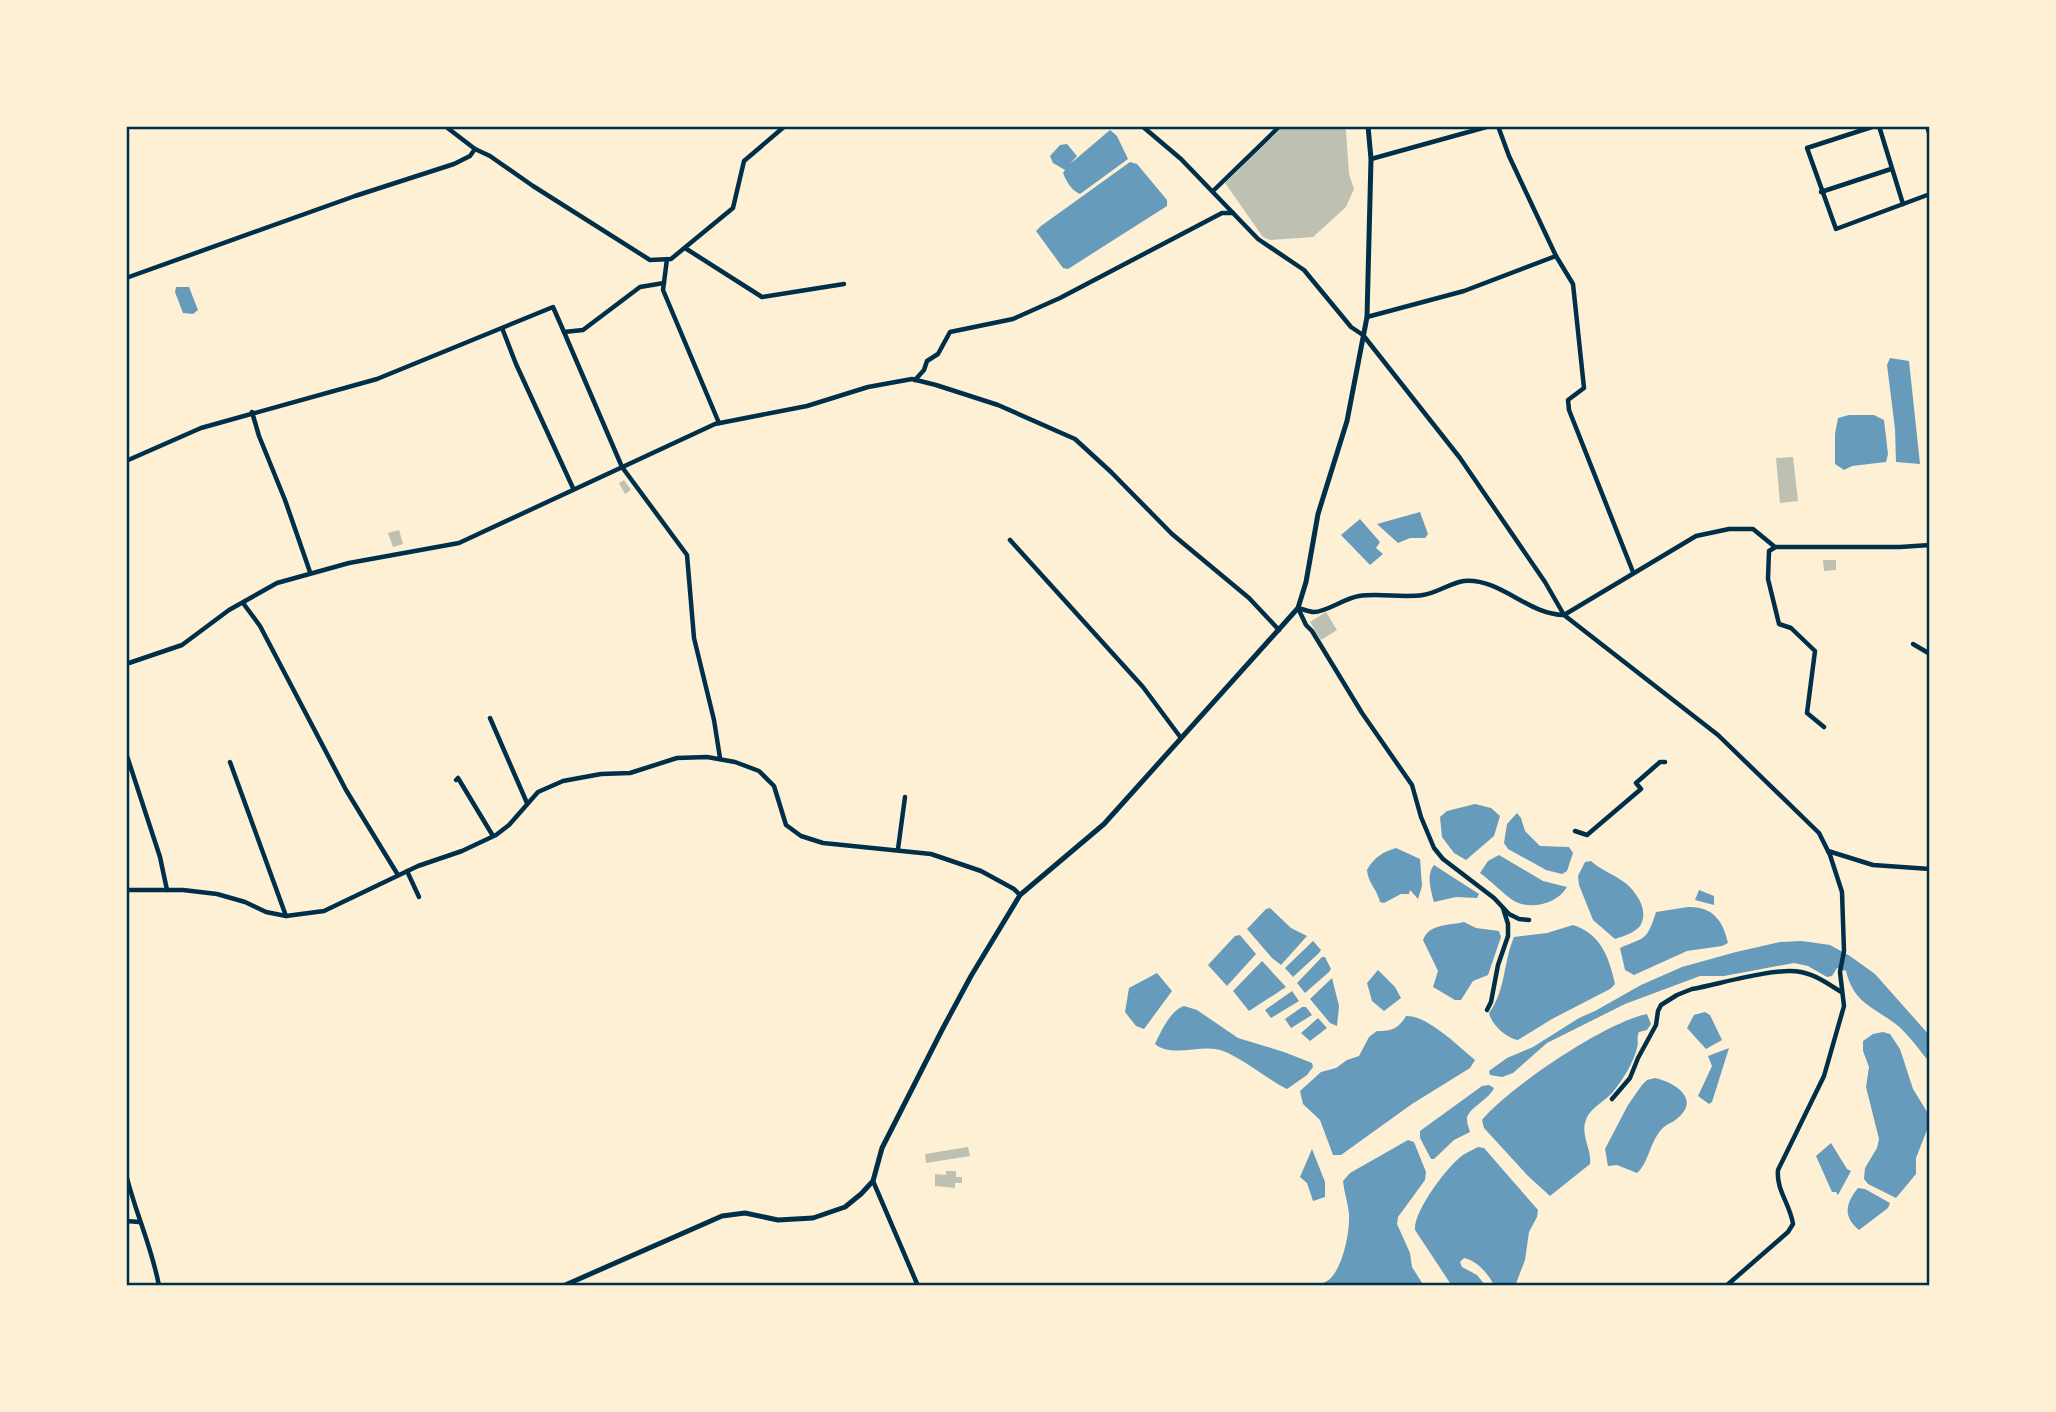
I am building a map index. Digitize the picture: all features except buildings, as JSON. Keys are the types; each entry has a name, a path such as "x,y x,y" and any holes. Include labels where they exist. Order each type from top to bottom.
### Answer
{"street":[{"path":"445,126 475,149 490,156 650,260 671,258 733,208 744,161 785,126"},
{"path":"1142,126 1181,159 1258,239 1304,270 1351,327 1363,335 1460,458 1545,582 1564,615 1717,735 1819,833 1828,850 1842,892 1844,951 1840,972 1844,1006 1824,1076 1778,1170 1777,1184 1791,1211 1793,1224 1788,1232 1726,1286"},
{"path":"1213,191 1280,126"},
{"path":"563,1286 722,1216 745,1213 793,1221 813,1218 845,1207 873,1181 882,1148 938,1038 971,975 1020,895 1104,824 1298,608 1306,582 1318,514 1348,421 1367,317 1371,159 1368,126"},
{"path":"1371,159 1490,126"},
{"path":"1498,126 1524,190 1556,256 1573,284 1584,388 1568,400 1569,410 1633,572"},
{"path":"1903,204 1877,126 1807,148 1836,229 1930,194"},
{"path":"1927,126 1930,136"},
{"path":"126,278 355,196 454,164 475,149"},
{"path":"1821,192 1891,169"},
{"path":"915,380 927,362 937,354 950,332 1013,319 1066,295 1222,213 1233,213"},
{"path":"685,248 762,297 844,284"},
{"path":"1367,317 1464,290 1556,256"},
{"path":"667,259 663,290 719,423"},
{"path":"564,332 583,330 640,287 664,283"},
{"path":"126,461 201,428 377,379 553,307 622,467 687,555 694,638 714,720 720,758"},
{"path":"502,328 573,488"},
{"path":"126,664 182,645 229,610 277,583 348,563 459,543 573,488 719,423 807,406 868,387 915,380 998,405 1074,439 1172,534 1249,598 1279,630"},
{"path":"252,412 258,436 285,500 310,572"},
{"path":"1298,608 1315,612 1355,596 1380,593 1423,595 1462,581 1477,582 1500,589 1539,609 1555,615 1564,615 1696,536 1729,529 1753,529 1775,548"},
{"path":"1010,540 1143,687 1181,738"},
{"path":"1824,727 1807,713 1815,651 1791,628 1779,624 1768,579 1769,551 1775,548 1930,545"},
{"path":"243,603 260,626 346,790 398,875"},
{"path":"1298,608 1306,625 1412,785 1434,848 1443,859 1503,907 1519,919 1530,920"},
{"path":"1913,644 1930,654"},
{"path":"489,718 527,803"},
{"path":"126,753 160,857 167,890"},
{"path":"126,890 217,894 245,902 266,912 286,916 324,911 407,871 463,851 493,836 509,825 538,792 564,781 601,774 630,773 677,758 720,758 759,771 774,786 786,825 801,836 823,842 932,854 981,871 1020,895"},
{"path":"230,762 286,916"},
{"path":"1576,831 1587,835 1596,829 1642,789 1636,783 1660,762 1665,762"},
{"path":"456,779 458,778 493,836"},
{"path":"898,849 905,797"},
{"path":"1828,850 1873,865 1930,869"},
{"path":"407,871 419,897"},
{"path":"1487,1010 1508,936 1503,907"},
{"path":"1612,1099 1630,1078 1656,1025 1661,1005 1677,995 1692,989 1787,971 1804,973 1842,992"},
{"path":"126,1174 159,1286"},
{"path":"873,1181 918,1286"},
{"path":"126,1221 140,1224"}],"water":[{"path":"1110,130 1117,136 1128,159 1080,194 1077,193 1066,179 1063,173 1065,170 1053,163 1050,156 1060,145 1067,144 1077,156 1070,164"},
{"path":"1130,162 1137,164 1167,200 1167,206 1068,269 1063,268 1036,231"},
{"path":"176,287 189,287 198,310 193,314 183,313 175,292"},
{"path":"1890,358 1909,361 1920,464 1896,462 1887,365"},
{"path":"1874,415 1884,420 1888,454 1886,462 1852,466 1844,470 1835,464 1838,418"},
{"path":"1420,512 1428,534 1425,538 1410,538 1398,543 1377,524"},
{"path":"1360,519 1380,542 1376,548 1383,554 1370,565 1341,535"},
{"path":"1475,804 1491,808 1500,816 1494,836 1466,860 1454,853 1442,837 1440,817 1447,811"},
{"path":"1517,813 1525,831 1540,846 1569,847 1573,853 1567,871 1562,874 1546,870 1508,849 1504,843 1507,824"},
{"path":"1396,848 1420,859 1422,886 1418,899 1410,890 1409,894 1401,894 1384,903 1380,902 1367,870 1379,856"},
{"path":"1499,855 1543,881 1567,887 1558,897 1545,903 1530,905 1516,902 1480,873 1488,861"},
{"path":"1591,861 1624,882 1637,896 1643,920 1632,932 1615,939 1593,920 1578,876 1585,862"},
{"path":"1434,865 1479,894 1477,898 1456,897 1434,902 1430,878"},
{"path":"1699,890 1714,896 1714,905 1695,900"},
{"path":"1688,907 1704,909 1715,916 1728,943 1687,951 1634,975 1625,970 1620,948 1644,937 1656,912"},
{"path":"1270,908 1291,928 1307,936 1281,965 1247,929"},
{"path":"1464,922 1476,928 1499,931 1501,937 1488,975 1473,981 1461,1000 1455,1000 1433,987 1438,971 1423,940 1435,928"},
{"path":"1573,925 1591,934 1602,948 1615,984 1518,1040 1504,1034 1489,1013 1499,995 1514,937 1547,933"},
{"path":"1240,935 1256,954 1227,986 1208,965 1235,936"},
{"path":"1313,941 1321,950 1293,977 1285,968"},
{"path":"1802,941 1830,945 1875,974 1930,1036 1930,1063 1901,1029 1860,998 1854,991 1846,971 1837,968 1832,976 1827,977 1808,966 1794,963 1724,976 1700,976 1625,1004 1547,1043 1513,1073 1502,1077 1490,1075 1489,1071 1507,1058 1533,1047 1579,1018 1641,985 1682,967 1780,942"},
{"path":"1325,957 1331,969 1305,993 1297,983"},
{"path":"1262,961 1286,987 1249,1011 1233,991"},
{"path":"1378,970 1395,987 1401,998 1384,1011 1372,1001 1367,983"},
{"path":"1157,973 1172,991 1144,1029 1136,1026 1125,1012 1129,988"},
{"path":"1332,978 1339,1006 1337,1026 1330,1023 1310,999"},
{"path":"1292,991 1299,1001 1271,1018 1265,1010"},
{"path":"1184,1006 1197,1010 1238,1038 1284,1052 1312,1063 1313,1067 1307,1075 1287,1089 1223,1051 1208,1048 1161,1048 1155,1044 1163,1027 1179,1008"},
{"path":"1306,1007 1312,1015 1291,1028 1285,1019"},
{"path":"1705,1012 1710,1015 1722,1040 1706,1049 1687,1028 1694,1015"},
{"path":"1647,1014 1651,1024 1647,1030 1639,1032 1638,1046 1627,1071 1613,1092 1586,1120 1584,1131 1590,1164 1550,1196 1484,1128 1482,1120 1513,1091 1559,1058 1608,1029"},
{"path":"1406,1016 1423,1020 1433,1026 1475,1060 1470,1068 1412,1104 1341,1155 1333,1155 1320,1120 1303,1104 1300,1091 1321,1072 1336,1068 1359,1056 1369,1037 1377,1031 1394,1028"},
{"path":"1318,1018 1327,1028 1310,1041 1301,1033"},
{"path":"1873,1034 1890,1034 1900,1049 1913,1089 1929,1115 1929,1125 1916,1158 1916,1174 1896,1198 1868,1184 1864,1179 1865,1168 1877,1148 1879,1139 1866,1087 1869,1067 1863,1051 1863,1041"},
{"path":"1729,1048 1712,1102 1709,1104 1698,1096 1712,1066 1708,1056"},
{"path":"1655,1078 1671,1084 1684,1094 1686,1107 1682,1114 1660,1131 1637,1173 1617,1165 1608,1166 1605,1149 1628,1105 1647,1080"},
{"path":"1489,1085 1494,1088 1468,1116 1470,1132 1454,1140 1431,1159 1420,1138 1420,1131 1482,1086"},
{"path":"1408,1140 1414,1142 1426,1172 1425,1180 1398,1217 1397,1224 1410,1253 1412,1267 1424,1286 1314,1286 1330,1279 1339,1266 1345,1249 1349,1214 1343,1181 1350,1173"},
{"path":"1831,1143 1851,1171 1838,1195 1832,1192 1816,1156"},
{"path":"1478,1147 1484,1148 1538,1210 1529,1232 1525,1260 1515,1286 1494,1286 1482,1269 1464,1258 1460,1262 1462,1267 1477,1275 1486,1286 1452,1286 1415,1230 1425,1201 1441,1178 1457,1160"},
{"path":"1312,1149 1325,1182 1325,1197 1313,1201 1307,1183 1300,1177"},
{"path":"1858,1188 1890,1203 1888,1208 1859,1230 1848,1215 1849,1204"}]}
